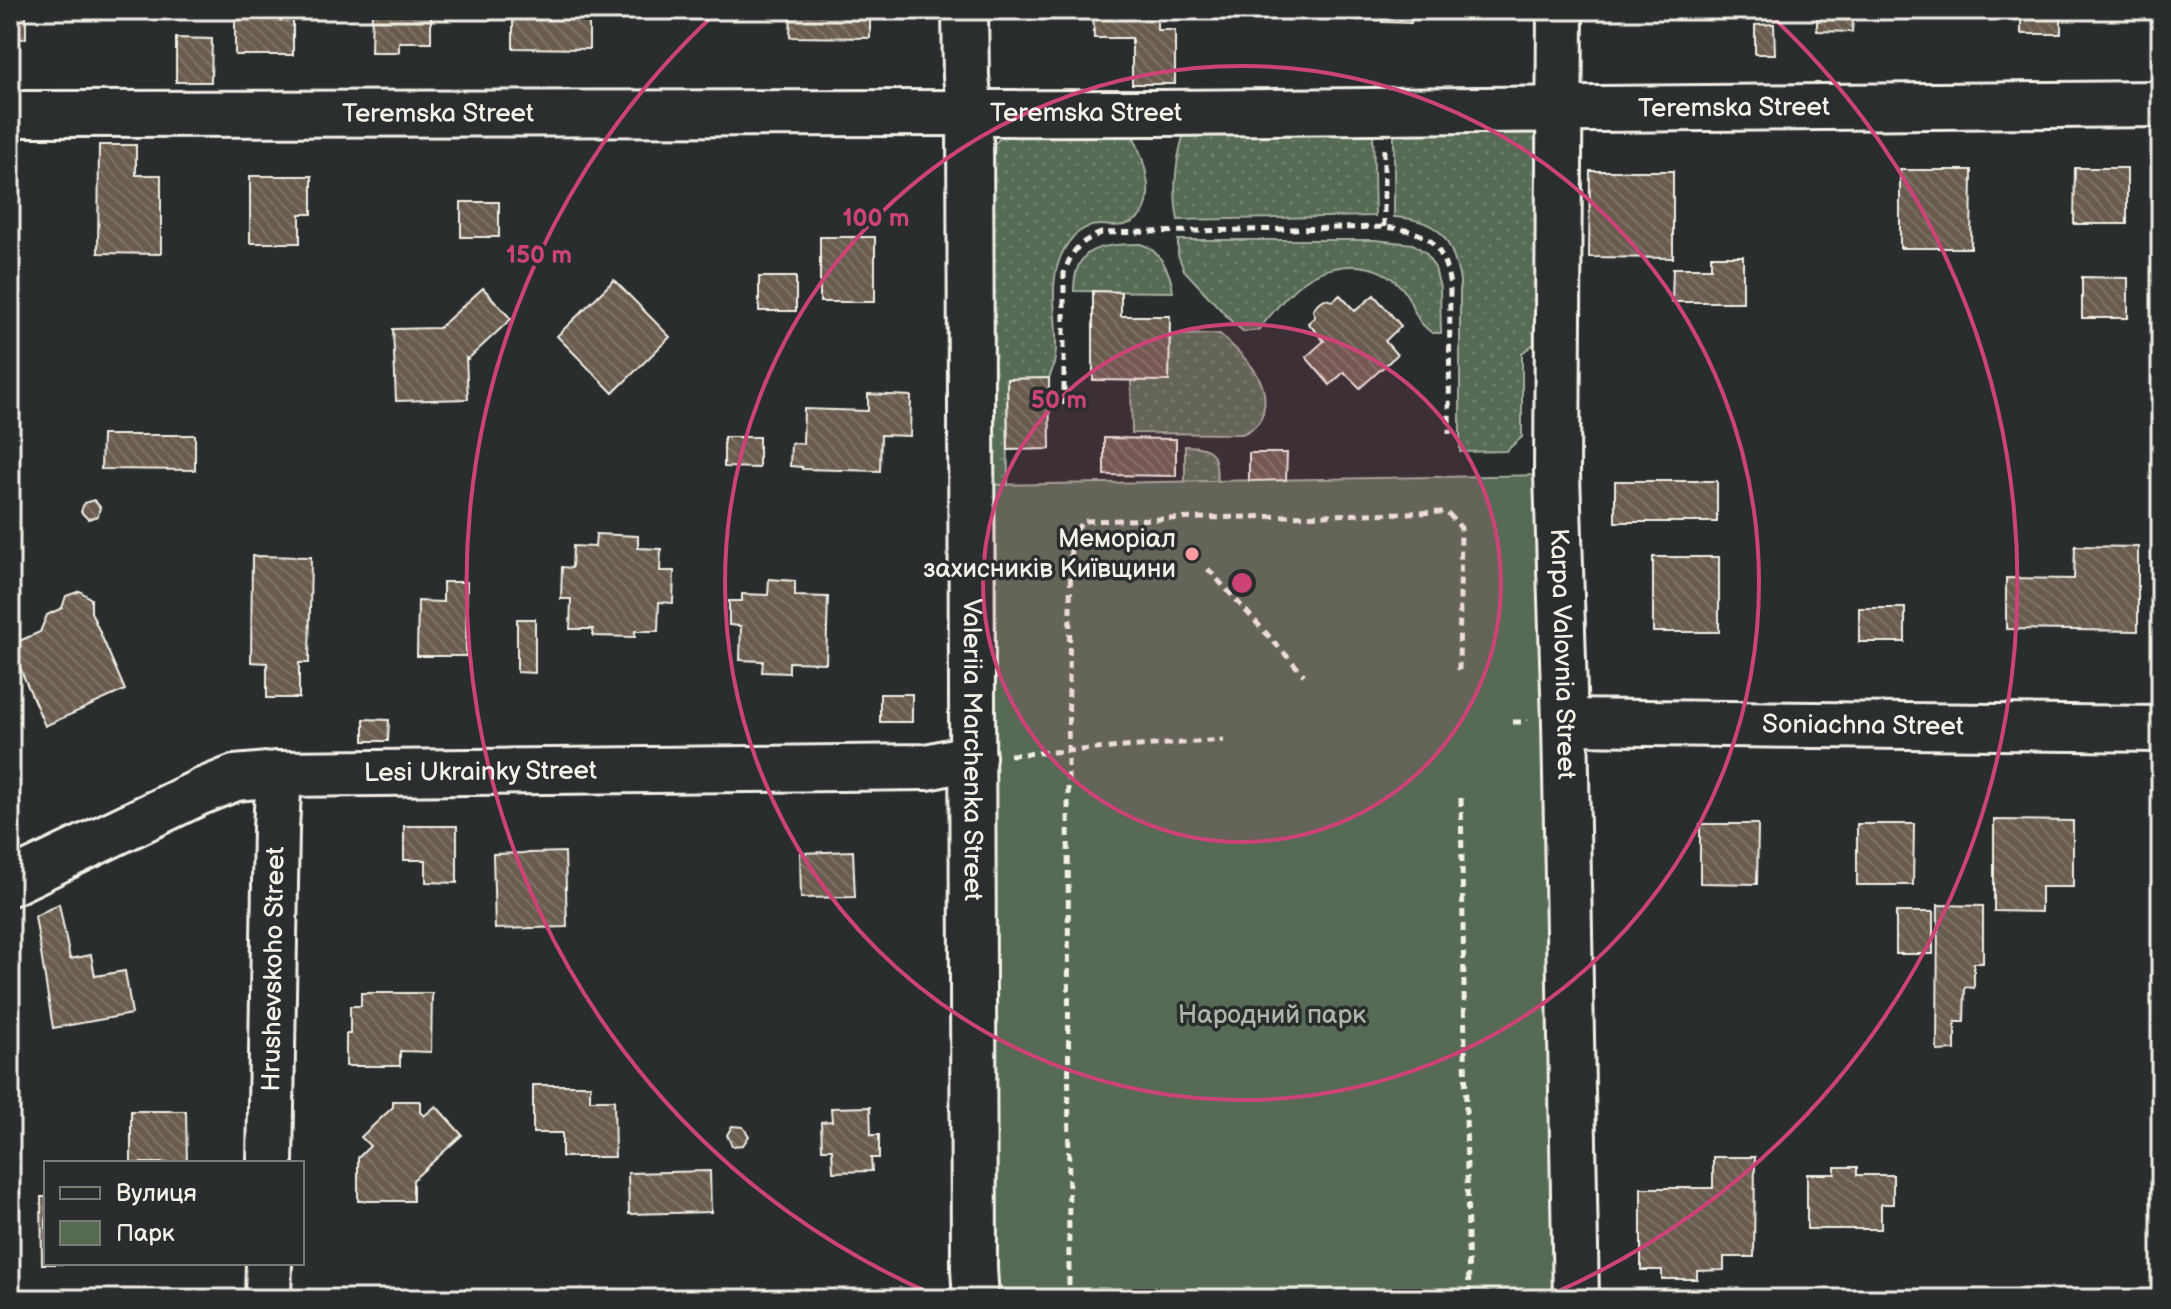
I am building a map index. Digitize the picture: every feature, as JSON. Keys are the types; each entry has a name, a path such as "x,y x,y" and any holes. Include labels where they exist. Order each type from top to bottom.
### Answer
{"street":[{"name":"Valeriia Marchenka Street","path":"965,10 970,113 976,1299"},
{"name":"Karpa Valovnia Street","path":"1560,10 1557,474 1576,1299"},
{"name":"Teremska Street","path":"10,114 970,113 2161,104"},
{"name":"Soniachna Street","path":"1565,722 2161,729"},
{"name":"Lesi Ukrainky Street","path":"10,883 235,778 279,774 927,767 973,757"},
{"name":"Hrushevskoho Street","path":"270,1161 279,774"},
{"path":"268,1299 269,1265"}],"path":[{"path":"1384,227 1385,110"},
{"path":"1064,405 1064,273 1072,253 1084,241 1101,233 1384,227 1417,232 1435,245 1446,263 1450,285 1449,434"},
{"path":"1069,1299 1068,753 1071,537 1083,521 1447,512 1461,528 1459,670"},
{"path":"1208,569 1304,675"},
{"path":"973,757 1068,753 1224,740"},
{"path":"1461,798 1469,1299"}],"green space":[{"path":"1394,125 1540,128 1544,343 1535,343 1522,353 1522,437 1506,451 1460,452 1460,280 1452,252 1441,234 1423,222 1394,217"},
{"path":"1373,126 1375,216 1178,220 1176,173 1186,128"},
{"path":"1130,129 1148,182 1145,209 1137,219 1124,225 1085,228 1064,249 1055,278 1054,365 1049,378 1007,379 1008,485 988,485 986,157 998,140 1016,131"},
{"path":"1178,240 1375,240 1413,244 1426,253 1435,268 1440,288 1441,333 1432,333 1422,324 1409,298 1391,277 1366,267 1352,266 1335,268 1309,278 1287,296 1258,330 1244,332 1184,270 1178,255"},
{"path":"1141,244 1154,251 1163,263 1173,292 1074,291 1079,264 1093,250"},
{"path":"1220,334 1258,375 1264,407 1258,424 1242,434 1132,433 1131,381 1169,381 1170,335"},
{"path":"1185,446 1203,448 1212,453 1217,481 1185,482"},
{"name":"Народний парк","path":"1543,475 1557,1299 1003,1299 1003,1291 990,1268 988,485"}],"building":[{"path":"10,10 26,10 26,39 10,38"},
{"path":"156,10 186,10 186,14 156,14"},
{"path":"235,10 293,10 293,55 235,55"},
{"path":"372,10 431,10 431,42 399,42 399,52 371,52"},
{"path":"513,10 589,10 589,49 513,48"},
{"path":"791,10 870,10 870,38 790,37"},
{"path":"1093,10 1157,10 1157,30 1175,30 1175,84 1132,84 1132,38 1094,38"},
{"path":"1382,10 1433,10 1433,16 1411,16 1411,23 1382,22"},
{"path":"1817,10 1909,10 1909,17 1853,17 1852,32 1817,31"},
{"path":"2021,10 2061,10 2061,34 2021,34"},
{"path":"1774,24 1775,54 1755,54 1755,25"},
{"path":"176,38 212,39 211,82 176,82"},
{"path":"99,145 136,145 136,175 161,175 161,254 98,253"},
{"path":"2075,168 2127,168 2127,224 2074,224"},
{"path":"1900,170 1972,170 1971,248 1900,248"},
{"path":"1590,171 1673,171 1673,258 1589,257"},
{"path":"250,176 312,176 312,214 300,214 300,243 250,243"},
{"path":"461,202 499,202 499,237 461,237"},
{"path":"820,237 875,237 875,302 820,302"},
{"path":"1711,256 1743,256 1743,302 1672,302 1673,268 1711,268"},
{"path":"759,277 796,277 796,311 759,311"},
{"path":"2082,277 2128,278 2128,318 2082,318"},
{"path":"614,280 670,337 613,393 557,336"},
{"path":"483,288 511,319 466,358 468,399 396,401 393,329 439,328"},
{"path":"1093,291 1121,292 1121,316 1170,316 1169,381 1093,380"},
{"path":"1340,295 1355,311 1374,295 1401,326 1385,341 1397,355 1360,388 1344,372 1330,385 1306,357 1324,341 1308,323 1315,317 1313,310 1325,299 1333,301"},
{"path":"1049,378 1050,449 1008,450 1007,379"},
{"path":"868,394 911,396 910,436 881,435 880,471 790,466 791,443 803,444 804,409 868,411"},
{"path":"102,435 195,435 195,470 101,469"},
{"path":"724,437 759,437 759,468 724,467"},
{"path":"1104,438 1176,439 1176,476 1104,475"},
{"path":"1249,453 1287,453 1286,480 1249,481"},
{"path":"1615,481 1717,481 1717,522 1615,522"},
{"path":"94,500 100,507 98,516 88,519 81,512 84,503"},
{"path":"596,534 638,536 638,548 661,549 660,571 674,571 673,603 659,602 658,631 635,631 635,637 593,636 593,629 570,629 571,599 561,599 562,567 572,568 573,546 595,547"},
{"path":"2075,546 2138,547 2138,631 2006,629 2006,578 2074,579"},
{"path":"252,556 311,557 309,663 299,663 299,698 267,698 267,663 251,662"},
{"path":"1653,557 1719,557 1719,632 1653,632"},
{"path":"769,579 795,581 795,596 828,597 826,663 789,662 789,673 762,672 763,661 740,660 741,626 729,625 729,601 742,601 742,594 768,595"},
{"path":"443,582 467,582 466,656 417,656 418,601 443,602"},
{"path":"80,591 91,599 91,612 125,690 45,726 10,645 40,632 47,615 62,608 66,596"},
{"path":"1859,608 1905,608 1905,642 1859,642"},
{"path":"517,619 535,619 535,673 517,672"},
{"path":"880,694 912,694 912,722 880,722"},
{"path":"364,719 389,720 388,741 364,741"},
{"path":"1994,820 2073,821 2073,887 2041,887 2041,912 1994,911"},
{"path":"1700,824 1758,824 1757,884 1700,883"},
{"path":"1857,824 1914,824 1913,885 1857,885"},
{"path":"404,826 457,826 457,883 426,882 426,860 404,860"},
{"path":"853,851 855,897 801,898 800,853"},
{"path":"565,852 567,927 495,929 493,854"},
{"path":"59,904 70,959 91,955 95,976 125,971 132,1014 53,1028 35,916"},
{"path":"1938,905 1983,906 1983,963 1974,963 1974,988 1965,987 1964,1022 1955,1022 1955,1050 1937,1051"},
{"path":"1896,912 1933,912 1933,954 1896,954"},
{"path":"361,993 432,993 431,1052 400,1051 400,1066 346,1066 350,1006 361,1006"},
{"path":"533,1085 590,1085 590,1100 614,1100 615,1157 562,1157 562,1133 533,1133"},
{"path":"393,1101 420,1101 420,1112 424,1116 436,1106 462,1135 413,1180 413,1201 358,1201 358,1158 370,1146 361,1137 393,1107"},
{"path":"870,1107 871,1135 879,1135 879,1158 871,1158 872,1171 833,1172 832,1149 822,1149 821,1122 832,1121 831,1108"},
{"path":"131,1111 186,1111 187,1161 131,1161"},
{"path":"732,1126 743,1127 749,1136 743,1145 732,1146 727,1135"},
{"path":"1713,1157 1755,1157 1754,1257 1724,1257 1724,1270 1697,1271 1697,1279 1662,1279 1662,1270 1641,1270 1641,1188 1713,1188"},
{"path":"1835,1167 1857,1167 1857,1175 1893,1175 1893,1204 1881,1204 1881,1229 1807,1229 1807,1174 1835,1174"},
{"path":"710,1171 711,1212 629,1214 628,1173"},
{"path":"41,1197 44,1197 44,1264"}],"place":[{"name":"Меморіал захисників Київщини","path":"1192,554"}]}
